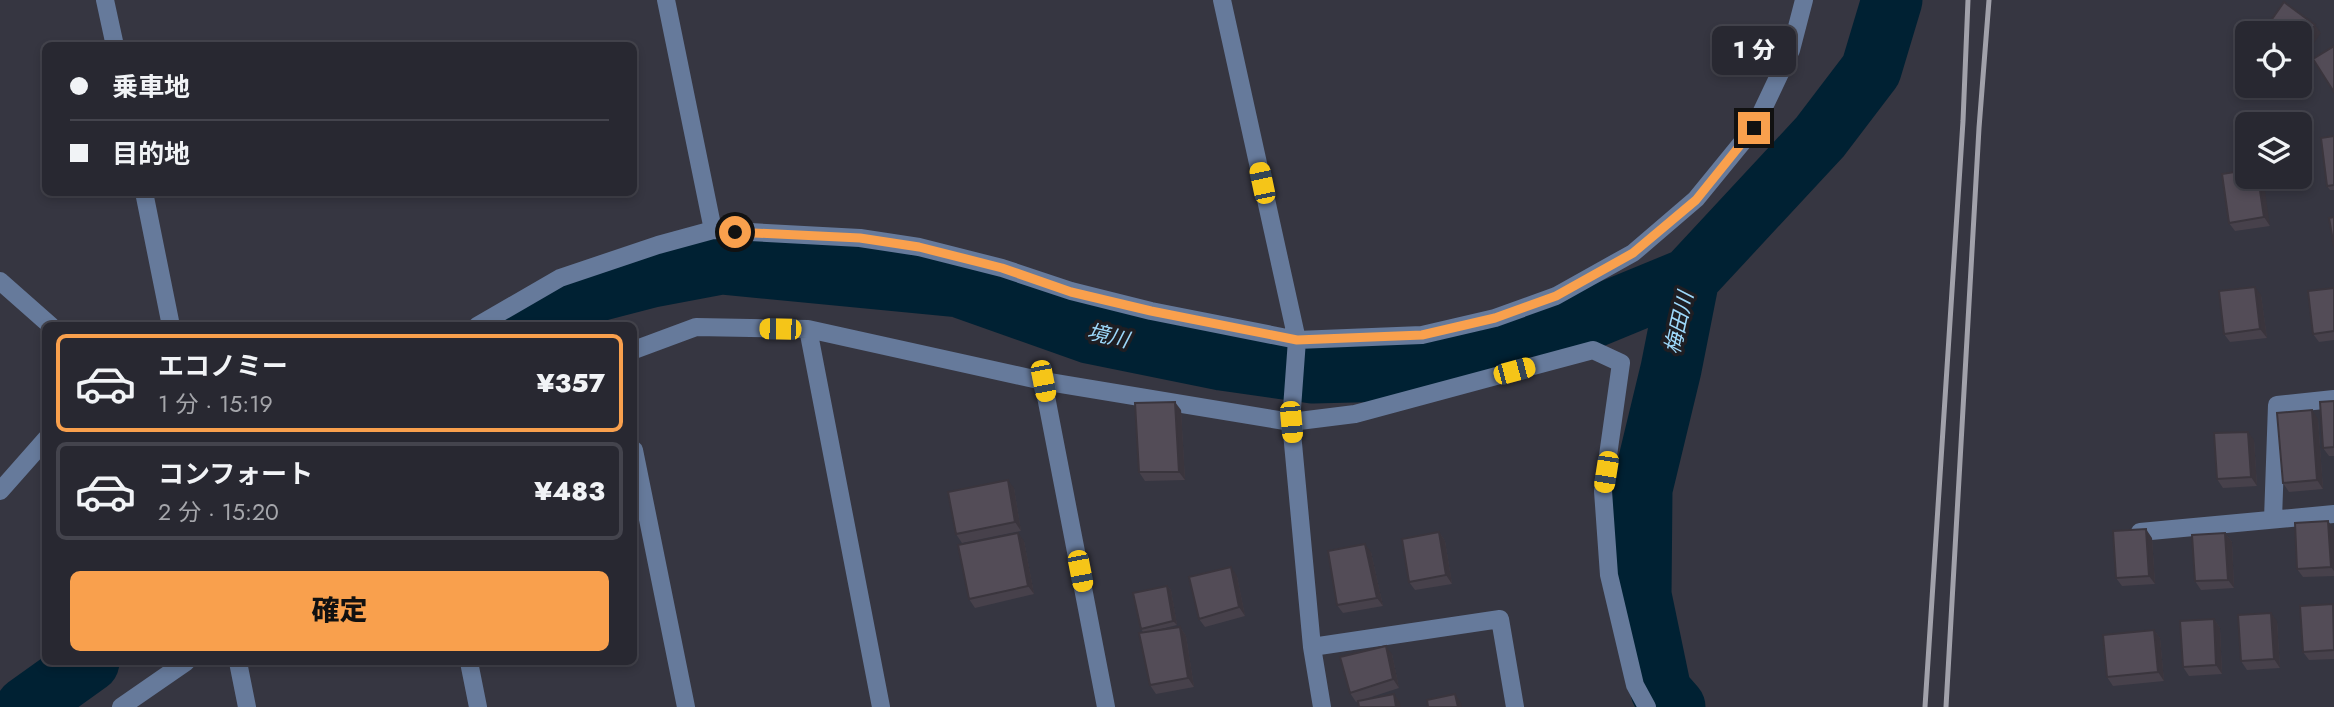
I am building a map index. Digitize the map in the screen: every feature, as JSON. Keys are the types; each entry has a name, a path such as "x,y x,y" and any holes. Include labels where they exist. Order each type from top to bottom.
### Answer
{"street":[{"path":"106,0 114,42"},
{"path":"666,0 713,230"},
{"path":"1222,0 1297,340 1291,422 1312,647 1322,707"},
{"path":"484,322 560,278 658,245 713,230 860,238 919,247 1002,268 1071,292 1297,340 1422,335 1495,318 1556,296 1633,253 1696,200 1754,128 1791,50 1804,0"},
{"path":"145,196 170,322"},
{"path":"0,281 46,322"},
{"path":"637,349 696,327 808,329 1043,381 1291,422 1355,414 1593,350 1621,363 1603,491 1609,575 1634,685 1647,707"},
{"path":"808,329 881,707"},
{"path":"1043,381 1106,707"},
{"path":"2273,519 2277,405 2334,399"},
{"path":"0,491 42,444"},
{"path":"637,465 686,707"},
{"path":"2140,533 2334,514"},
{"path":"1312,647 1500,619 1515,707"},
{"path":"121,707 182,665"},
{"path":"239,665 247,707"},
{"path":"470,665 478,707"}],"building":[{"path":"2284,2 2310,21 2271,21"},
{"path":"2334,46 2334,92 2313,59"},
{"path":"2334,136 2334,185 2327,186 2321,138"},
{"path":"2235,172 2235,189 2260,189 2264,217 2229,223 2222,174"},
{"path":"2334,217 2334,247 2329,218"},
{"path":"2255,287 2260,329 2224,334 2219,291"},
{"path":"2334,288 2334,331 2313,334 2308,291"},
{"path":"2334,401 2334,447 2323,448 2320,402"},
{"path":"1175,402 1179,472 1139,472 1135,403"},
{"path":"2312,410 2317,480 2283,483 2277,413"},
{"path":"2248,432 2251,477 2217,479 2214,433"},
{"path":"1008,480 1015,522 956,534 948,492"},
{"path":"2328,521 2331,567 2297,569 2295,523"},
{"path":"2146,529 2149,576 2116,578 2113,531"},
{"path":"1439,532 1446,575 1409,582 1402,539"},
{"path":"1018,533 1028,586 969,599 958,545"},
{"path":"2225,533 2228,580 2195,581 2192,535"},
{"path":"1365,544 1377,598 1337,605 1328,551"},
{"path":"1231,567 1239,607 1199,619 1189,577"},
{"path":"1167,586 1173,621 1141,629 1133,593"},
{"path":"2333,604 2334,650 2303,652 2300,606"},
{"path":"2271,613 2274,659 2241,661 2238,615"},
{"path":"2214,619 2216,665 2183,667 2180,621"},
{"path":"1180,627 1188,678 1150,685 1139,633"},
{"path":"2154,630 2158,672 2107,677 2103,635"},
{"path":"1386,646 1393,679 1350,693 1340,657"},
{"path":"1394,694 1396,707 1359,707 1358,701"},
{"path":"1455,694 1458,707 1428,707 1427,700"}],"waterway":[{"name":"梅田川","path":"1675,707 1661,691 1641,595 1642,489 1671,369 1689,278 1820,137 1871,70 1892,0"},
{"name":"境川","path":"536,322 598,291 721,264 959,287 1089,333 1222,360 1313,373 1394,371 1478,358 1536,341 1689,278"},
{"name":"境川","path":"26,707 85,665"}],"railway":[{"path":"1925,707 1963,121 1968,0"},
{"path":"1946,707 1979,128 1989,0"}],"route":[{"path":"735,232 860,238 919,247 1002,268 1071,292 1297,340 1422,335 1495,318 1556,296 1633,253 1696,200 1754,128"}]}
